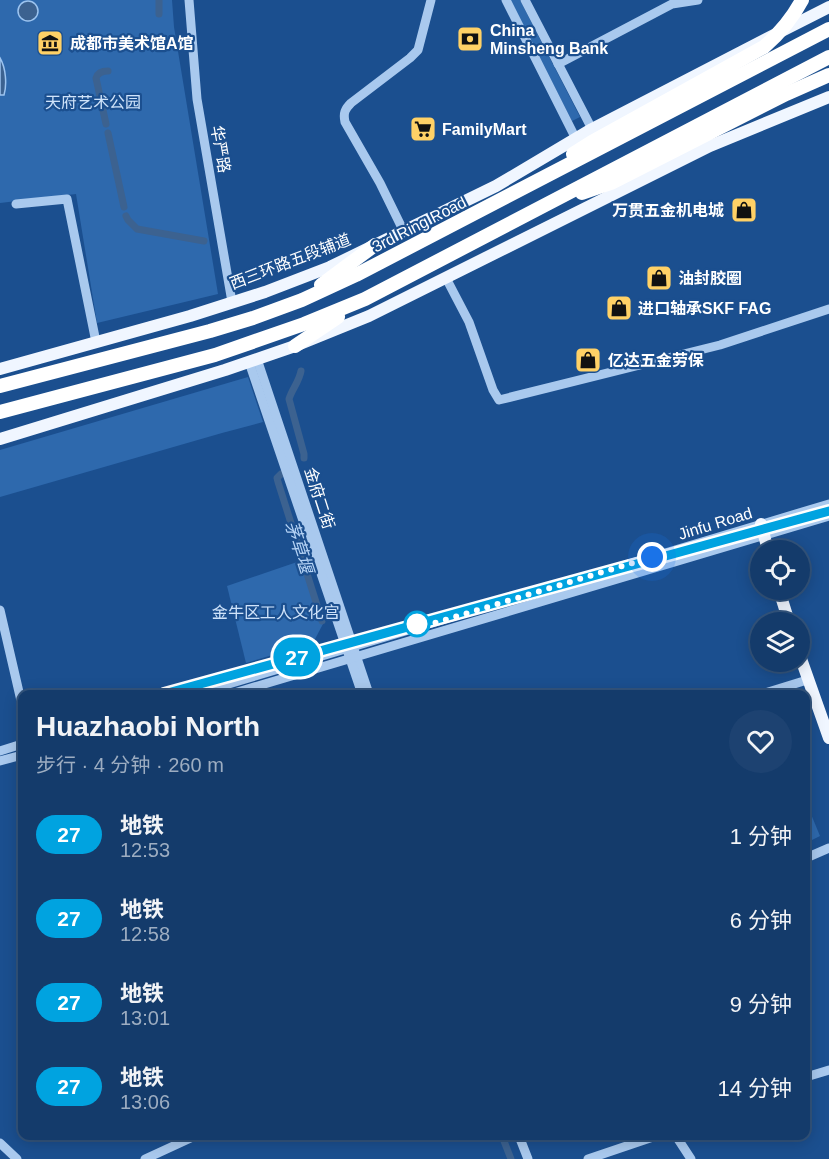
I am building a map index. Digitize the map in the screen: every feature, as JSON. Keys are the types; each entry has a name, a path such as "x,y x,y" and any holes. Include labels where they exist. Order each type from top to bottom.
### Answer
{"highway":[{"path":"518,192 592,136 764,47 793,17 802,0"},
{"name":"3rd Ring Road","path":"0,386 253,318 302,300 518,192 829,29"},
{"path":"0,412 215,355 304,324 365,299 829,57"},
{"path":"527,214 611,183 786,94 829,75"},
{"path":"786,94 829,80"},
{"path":"302,300 375,244"},
{"path":"295,346 365,299"},
{"path":"0,421 30,405"}],"main road":[{"name":"西三环路五段辅道","path":"0,369 190,316 265,292 330,267 496,186 576,139 592,136 766,39 829,7"},
{"path":"0,439 295,346 369,316 710,146 829,97"},
{"path":"763,530 766,540"},
{"path":"805,672 829,738"}],"street":[{"name":"华严路","path":"189,0 197,99 232,302"},
{"path":"403,230 380,183 345,122 344,116 346,108 351,103 418,50 431,0"},
{"path":"506,0 576,139"},
{"path":"525,0 592,136"},
{"path":"558,64 672,4 698,0"},
{"path":"766,39 786,16 796,0"},
{"path":"16,204 68,199 96,342"},
{"path":"446,278 469,322 493,390 499,400 720,345 829,309"},
{"name":"金府二街","path":"253,360 289,482 352,653"},
{"name":"Jinfu Road","path":"763,530 829,504"},
{"name":"Jinfu Road","path":"210,690 352,653 763,530 829,516"},
{"path":"0,610 19,690"},
{"path":"352,653 361,690"},
{"path":"352,653 367,690"},
{"name":"Jinfu Road","path":"243,690 352,653"},
{"path":"775,690 807,680"},
{"path":"0,751 18,745"},
{"path":"0,761 18,756"},
{"path":"810,856 829,848"},
{"path":"810,1076 829,1070"},
{"path":"145,1159 186,1140"},
{"path":"514,1140 522,1159"},
{"path":"521,1140 528,1159"},
{"path":"588,1159 644,1140"},
{"path":"679,1140 691,1159"},
{"path":"0,1143 17,1159"}],"green space":[{"name":"天府艺术公园","path":"0,0 172,0 174,27 218,294 97,323 76,194 0,203"},
{"path":"510,0 520,0 580,117 572,121"},
{"path":"248,377 263,422 0,497 0,450"},
{"name":"金牛区工人文化宫","path":"300,561 325,620 313,643 246,663 227,586"},
{"path":"810,812 820,836 810,841"}],"shaded area":[{"path":"28,1 35,4 38,11 35,18 28,21 21,18 18,11 21,4"},
{"path":"0,58 5,76 4,95 0,95"}],"waterway":[{"name":"茅草堰","path":"159,0 159,14"},
{"name":"茅草堰","path":"106,124 96,78 101,72 108,71"},
{"name":"茅草堰","path":"108,133 124,207"},
{"name":"茅草堰","path":"126,216 137,229 204,241"},
{"name":"茅草堰","path":"301,371 289,399 304,458"},
{"name":"茅草堰","path":"281,474 277,478 278,482 322,621"},
{"name":"茅草堰","path":"504,1140 511,1159"}],"metro line":[{"name":"27","path":"178,690 829,511"}],"place":[{"name":"China Minsheng Bank","path":"470,39"},
{"name":"成都市美术馆A馆","path":"50,43"},
{"name":"FamilyMart","path":"423,129"},
{"name":"万贯五金机电城","path":"744,210"},
{"name":"油封胶圈","path":"659,278"},
{"name":"进口轴承SKF FAG","path":"619,308"},
{"name":"亿达五金劳保","path":"588,360"}],"route":[{"path":"417,624 412,630 652,557"}]}
